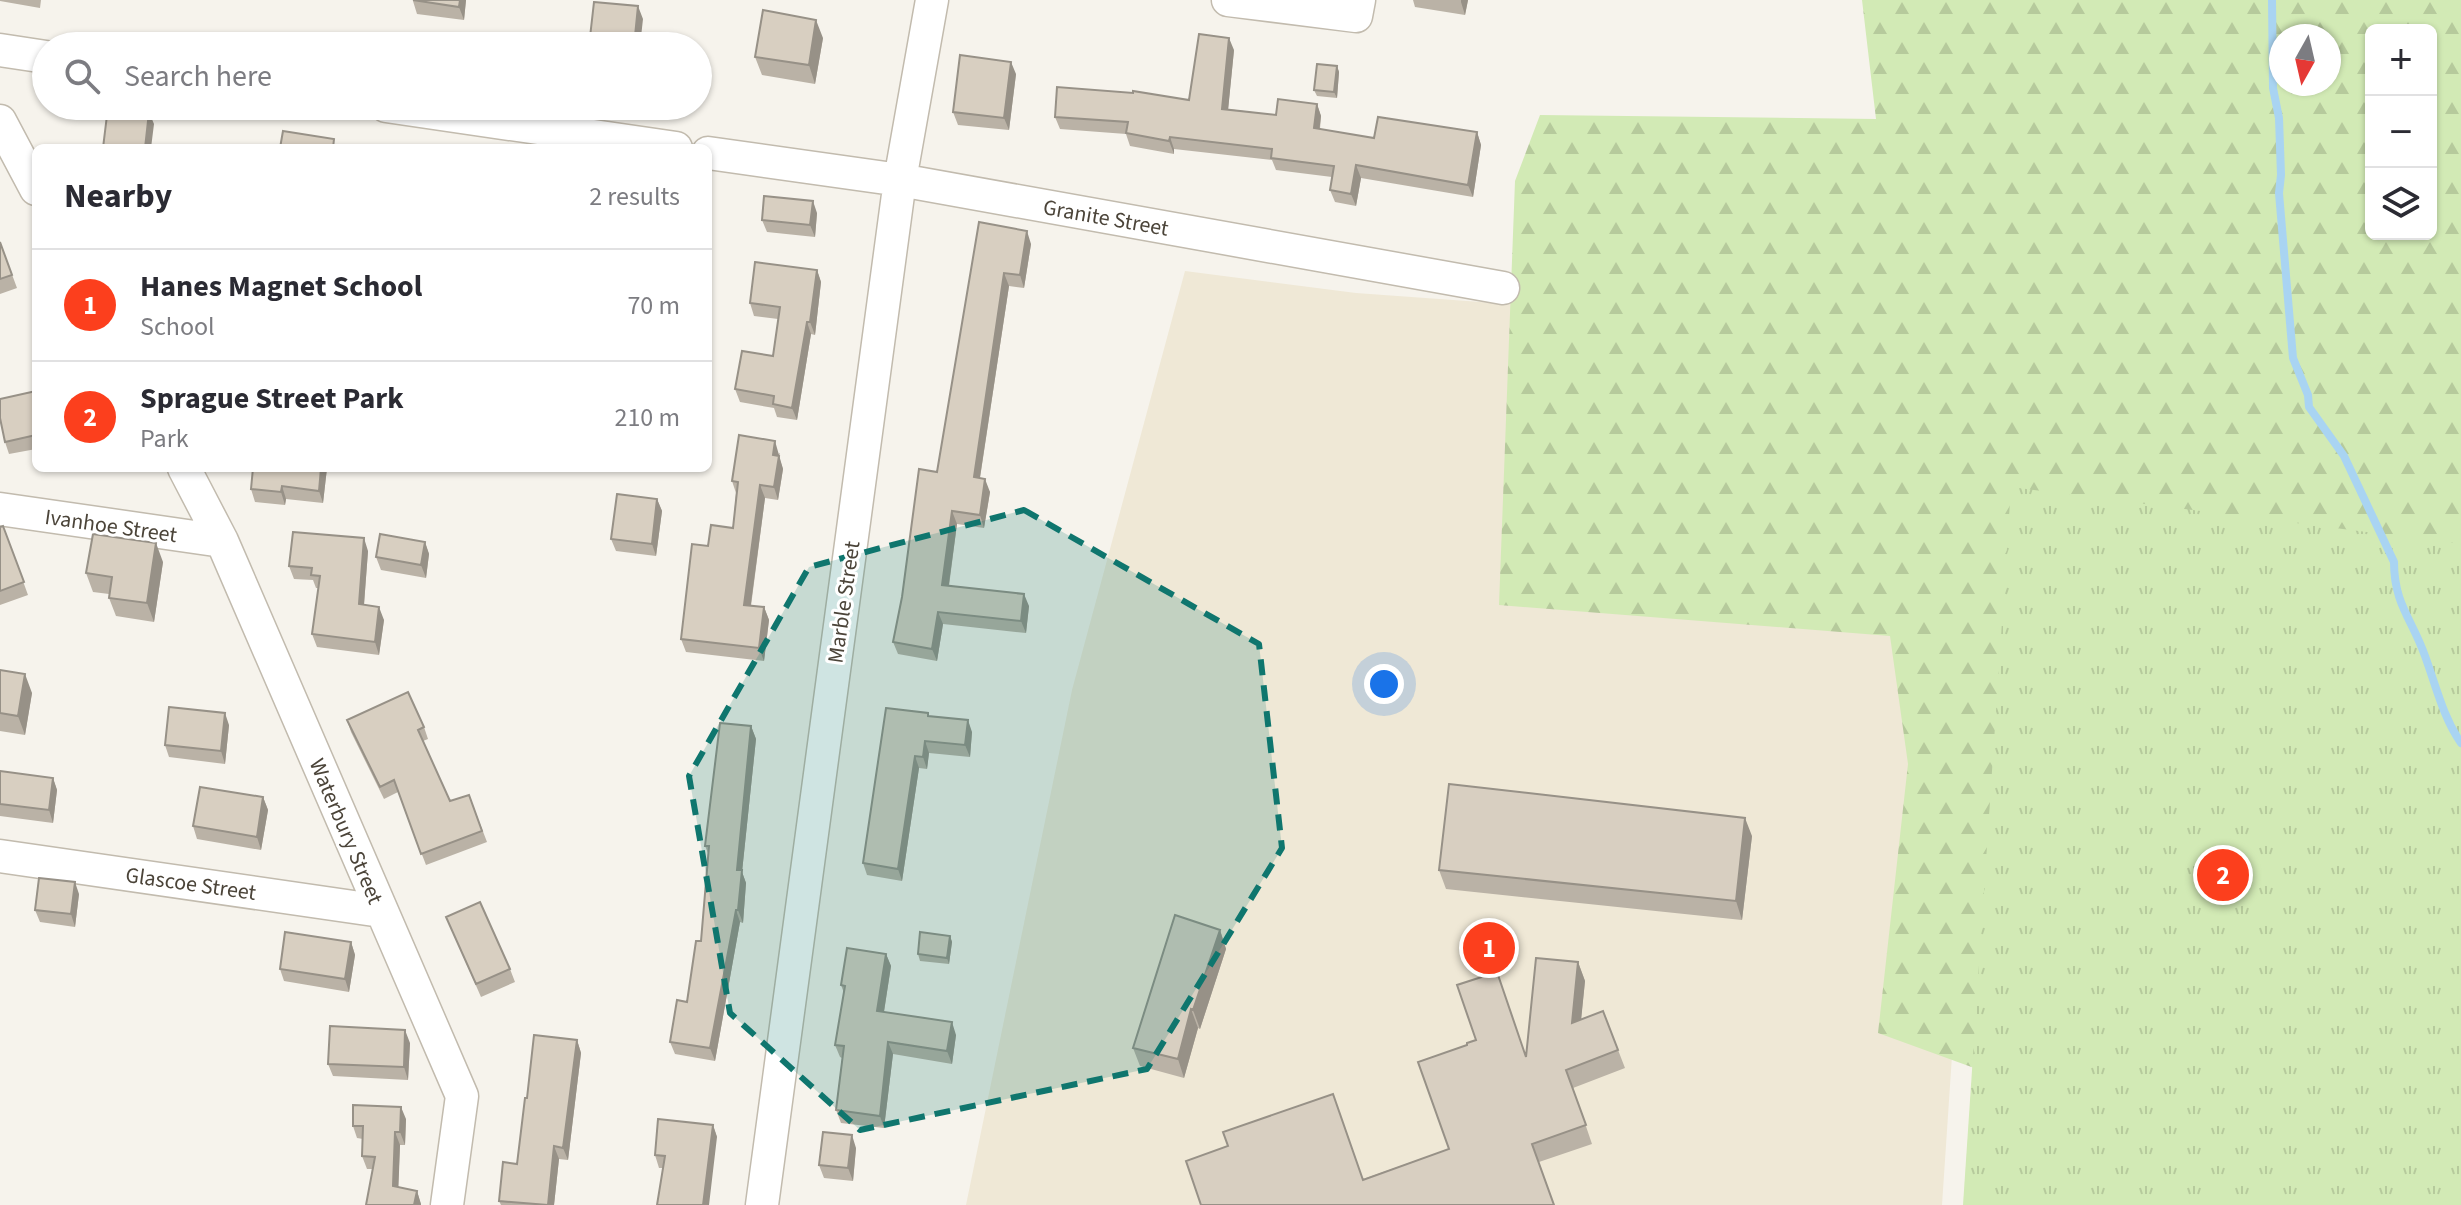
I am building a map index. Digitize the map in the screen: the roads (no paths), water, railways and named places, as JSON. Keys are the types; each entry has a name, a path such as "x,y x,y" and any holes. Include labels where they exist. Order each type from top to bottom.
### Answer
{"street":[{"name":"Marble Street","path":"762,1205 900,180 932,0"},
{"path":"1228,0 1358,8"},
{"path":"0,50 32,55"},
{"path":"483,120 648,144"},
{"path":"0,121 32,181"},
{"name":"Granite Street","path":"712,154 900,180 1503,288"},
{"name":"Waterbury Street","path":"186,472 222,541 462,1096 447,1205"},
{"name":"Ivanhoe Street","path":"0,509 222,541"},
{"name":"Glascoe Street","path":"0,856 381,911"}],"waterway":[{"path":"2272,0 2273,88 2279,118 2279,193 2293,358 2308,395 2309,407 2344,456 2394,562 2400,600 2420,643 2445,712 2461,743"}],"place":[{"name":"Sprague Street Park","path":"2223,875"},
{"name":"Hanes Magnet School","path":"1489,948"}]}
